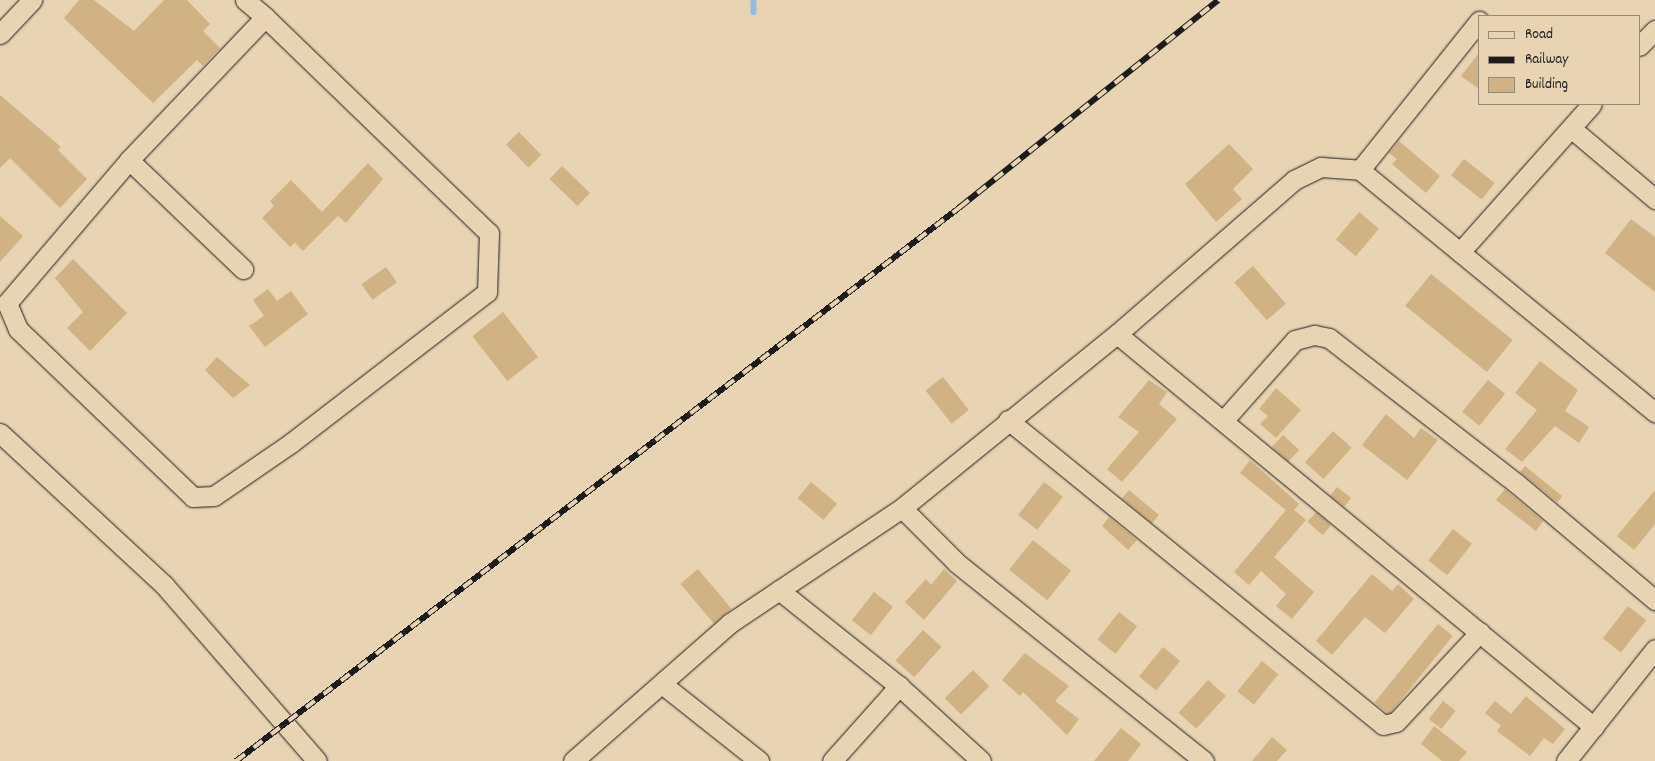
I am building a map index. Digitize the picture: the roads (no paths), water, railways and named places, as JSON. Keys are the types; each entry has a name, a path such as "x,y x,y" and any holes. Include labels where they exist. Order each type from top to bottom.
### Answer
{"street":[{"path":"0,34 32,0"},
{"path":"245,0 265,17 489,233 487,292 291,443 214,496 193,497 18,329 7,303 129,160 265,17"},
{"path":"1360,170 1478,21"},
{"path":"1640,45 1655,30"},
{"path":"1460,252 1572,129 1591,105"},
{"path":"1572,129 1655,199"},
{"path":"129,160 243,269"},
{"path":"573,761 730,623 902,508 1008,420 1117,334 1294,180 1321,167 1360,170 1655,412"},
{"path":"1117,334 1594,727"},
{"path":"1223,421 1295,340 1314,335 1329,338 1516,483 1655,600"},
{"path":"1008,420 1383,725 1396,722 1480,632"},
{"path":"0,433 164,585 317,761"},
{"path":"902,508 956,562 1204,761"},
{"path":"778,590 899,686 981,761"},
{"path":"1566,761 1655,649"},
{"path":"662,684 759,761"},
{"path":"832,761 899,686"}],"waterway":[{"path":"754,0 754,12"}],"railway":[{"path":"236,761 960,207 1218,0"}]}
